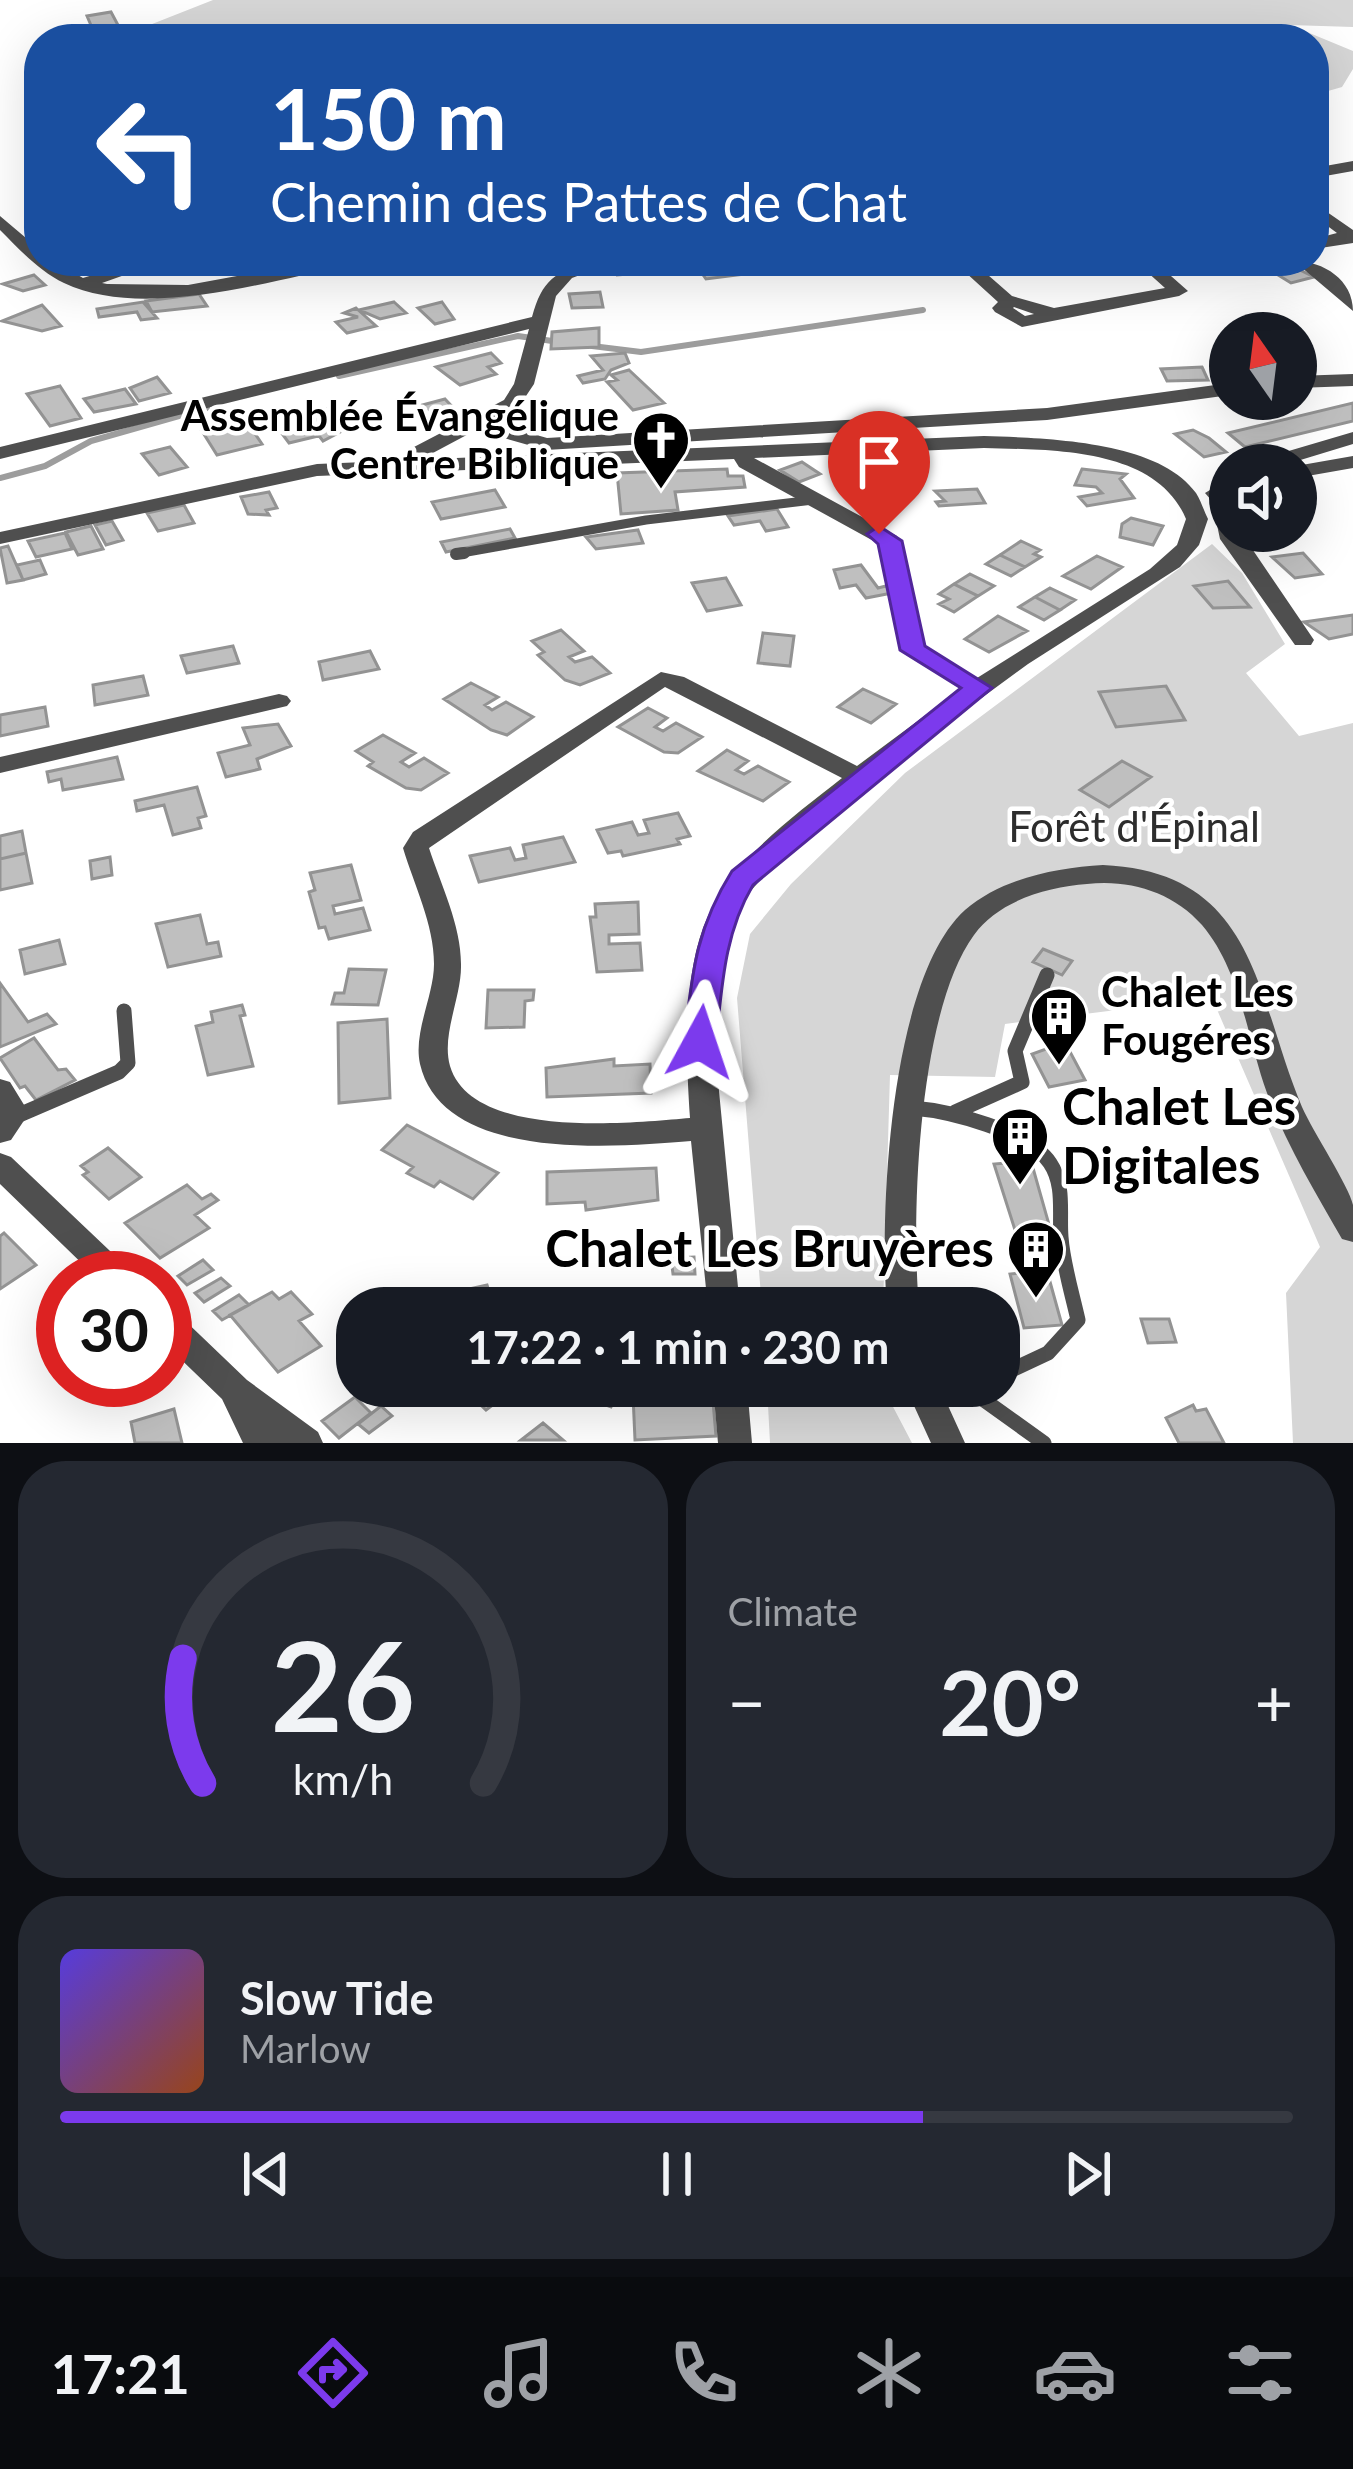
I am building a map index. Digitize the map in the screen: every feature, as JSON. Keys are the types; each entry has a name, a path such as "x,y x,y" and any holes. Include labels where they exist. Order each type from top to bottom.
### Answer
{"street":[{"path":"0,221 24,244"},
{"path":"65,276 79,285 124,294 245,276"},
{"path":"79,285 108,276"},
{"path":"422,465 421,451 479,425 511,404 524,384 539,321 559,278 565,276"},
{"path":"983,276 1008,302 1025,302 1053,314 1179,291 1162,276"},
{"path":"1324,276 1353,306"},
{"path":"0,453 539,321"},
{"path":"1317,381 1353,380"},
{"path":"479,425 546,444 1047,414 1209,392"},
{"path":"1317,449 1353,438"},
{"path":"0,538 268,478 422,465 984,442 1054,445 1112,455 1160,476 1189,496 1197,519 1182,554 978,688 862,778 742,878 722,911 707,971 700,1042 722,1287"},
{"path":"742,453 746,463 890,541 913,650 978,688"},
{"path":"1317,468 1353,462"},
{"path":"1189,496 1209,492"},
{"path":"1240,552 1303,640"},
{"path":"709,1128 525,1131 478,1117 446,1091 434,1063 448,957 416,848 422,838 661,679 676,682 862,778"},
{"path":"0,765 279,701"},
{"path":"900,1287 902,1175 941,962 967,925 994,902 1064,877 1099,873 1174,888 1210,916 1235,952 1282,1095 1353,1230"},
{"path":"0,1165 90,1251"},
{"path":"192,1349 235,1390 306,1443"},
{"path":"235,1390 260,1443"},
{"path":"732,1407 735,1443"},
{"path":"931,1407 948,1443"}],"lane":[{"path":"455,554 646,520 813,500"},
{"path":"956,1112 1022,1082 1018,1040 1047,975"},
{"path":"4,1113 119,1072 128,1063 124,1011"},
{"path":"913,1108 956,1112 1035,1149 1051,1164 1061,1196 1061,1238 1078,1320 1048,1353 1020,1366"},
{"path":"998,1407 1044,1443"}],"green space":[{"path":"213,0 1353,0 1353,27 152,24"},
{"path":"1329,41 1353,51 1353,69 1342,87 1329,91"},
{"name":"Forêt d'Épinal","path":"1209,546 1209,552 1220,552 1242,573 1285,644 1246,673 1299,736 1353,723 1353,1443 1293,1443 1286,1293 1320,1247 1212,998 1005,1024 995,1077 890,1075 884,1287 760,1287 737,998 750,934 791,884 905,773"},
{"path":"768,1407 893,1407 912,1443 770,1443"}],"building":[{"path":"111,12 117,24 90,24 87,16"},
{"path":"35,276 45,285 23,291 3,284"},
{"path":"1280,276 1314,277 1291,283"},
{"path":"600,292 603,307 572,308 569,294"},
{"path":"199,294 207,306 152,312 146,301"},
{"path":"143,302 157,318 141,320 137,312 99,317 97,309"},
{"path":"394,302 406,313 380,319 359,310"},
{"path":"442,302 454,319 435,324 418,308"},
{"path":"42,305 61,326 42,331 2,321"},
{"path":"356,308 376,326 347,333 336,322 358,317 344,313"},
{"path":"599,328 599,347 551,349 552,332"},
{"path":"491,353 501,363 488,367 496,374 460,385 436,367"},
{"path":"625,353 629,363 611,370 605,379 583,383 578,376 603,370 591,356"},
{"path":"1202,367 1208,380 1167,381 1161,369"},
{"path":"629,370 664,403 633,410 607,382 617,380 611,375"},
{"path":"157,377 170,393 139,401 130,388"},
{"path":"60,386 81,418 50,426 27,394"},
{"path":"125,389 136,404 94,412 84,399"},
{"path":"445,399 459,414 435,420 422,405"},
{"path":"1353,403 1353,421 1257,444 1241,444 1228,433 1282,420 1317,420 1317,412"},
{"path":"326,409 342,431 323,441 302,414"},
{"path":"247,422 262,444 217,455 202,431"},
{"path":"309,424 318,436 289,443 280,431"},
{"path":"1193,430 1216,444 1209,444 1209,456 1204,457 1175,434"},
{"path":"170,447 187,467 159,475 142,454"},
{"path":"891,458 904,471 880,476 867,463"},
{"path":"802,462 820,474 799,482 780,470"},
{"name":"Assemblée Évangélique Centre Biblique","path":"727,469 728,476 743,476 745,487 675,492 678,510 621,514 617,473"},
{"path":"1082,469 1126,474 1120,479 1134,498 1087,506 1079,497 1102,493 1096,487 1075,485"},
{"path":"977,489 985,503 939,506 936,502 945,501 935,491"},
{"path":"495,490 505,507 441,519 432,502"},
{"path":"269,492 277,508 266,510 269,515 248,514 241,497"},
{"path":"184,505 194,523 158,531 147,513"},
{"path":"777,509 788,527 766,531 760,521 734,525 728,516"},
{"path":"1131,518 1163,526 1153,545 1120,537 1122,524"},
{"path":"112,521 123,540 106,545 95,525"},
{"path":"91,526 103,549 78,555 66,532"},
{"path":"510,529 515,538 446,552 441,542"},
{"path":"638,530 643,543 596,549 586,537"},
{"path":"65,533 72,549 36,557 28,541"},
{"path":"1021,541 1040,550 1034,554 1041,557 1025,567 1000,555"},
{"path":"8,546 23,580 7,583 0,548"},
{"path":"1303,553 1322,574 1295,578 1272,557"},
{"path":"1000,555 1025,567 1011,576 986,564"},
{"path":"1097,556 1122,567 1091,589 1063,576"},
{"path":"40,560 46,574 23,580 17,565"},
{"path":"861,565 878,588 886,586 892,593 866,598 856,585 840,588 834,570"},
{"path":"970,574 994,586 978,596 954,584"},
{"path":"726,578 741,605 707,611 692,583"},
{"path":"1228,581 1250,607 1213,608 1194,586"},
{"path":"954,584 978,596 954,612 939,604 949,599 939,594"},
{"path":"1050,588 1075,600 1060,610 1035,597"},
{"path":"1035,597 1060,610 1044,620 1019,607"},
{"path":"1353,615 1353,634 1329,639 1304,622"},
{"path":"998,616 1027,631 989,652 965,639"},
{"path":"561,630 584,651 569,657 575,662 592,657 610,673 580,685 565,680 538,655 544,652 532,641"},
{"path":"763,633 794,636 790,666 758,663"},
{"path":"233,646 239,663 187,673 181,656"},
{"path":"370,651 379,669 323,680 319,662"},
{"path":"143,676 148,695 95,705 93,685"},
{"path":"471,683 498,697 485,705 492,710 506,702 533,717 507,735 491,730 444,699"},
{"path":"1166,686 1185,720 1116,727 1099,692"},
{"path":"863,689 896,704 871,723 838,707"},
{"path":"45,707 48,726 0,736 0,715"},
{"path":"648,708 667,718 655,727 663,731 676,723 702,737 678,753 664,752 618,727"},
{"path":"278,724 291,746 257,759 260,769 226,777 218,753 250,745 243,728"},
{"path":"383,735 415,753 401,762 409,767 424,758 448,773 421,790 406,788 368,766 373,762 356,751"},
{"path":"727,750 748,761 736,770 744,774 758,766 789,782 763,801 698,771"},
{"path":"117,757 123,779 63,790 61,779 49,782 47,772"},
{"path":"1122,761 1151,777 1109,807 1080,790"},
{"path":"197,787 206,816 198,818 201,828 173,835 164,805 137,811 135,801"},
{"path":"678,813 690,836 677,839 680,844 623,856 621,851 608,853 597,830 632,822 638,835 649,833 644,820"},
{"path":"22,831 26,853 0,859 0,836"},
{"path":"563,837 575,862 479,882 470,856 510,848 515,860 526,858 523,845"},
{"path":"26,853 32,883 0,890 0,859"},
{"path":"110,857 112,875 92,879 90,861"},
{"path":"351,865 361,900 333,906 335,914 363,908 370,930 329,939 325,927 319,928 309,892 315,890 310,873"},
{"path":"638,902 639,934 609,935 609,944 640,943 642,970 597,972 590,917 596,917 595,904"},
{"path":"200,915 207,944 218,942 221,956 168,967 156,924"},
{"path":"59,940 65,964 25,974 20,950"},
{"path":"1043,949 1072,961 1062,975 1033,962"},
{"path":"349,969 386,970 378,1005 332,1004 335,993 344,993"},
{"path":"0,983 28,1022 47,1014 56,1024 0,1047"},
{"path":"488,990 534,990 533,1000 525,1001 524,1027 486,1028"},
{"path":"242,1005 245,1015 240,1016 253,1066 208,1075 196,1026 213,1022 211,1012"},
{"path":"387,1019 390,1098 339,1103 338,1023"},
{"path":"34,1038 58,1070 66,1069 75,1080 36,1100 25,1086 20,1088 0,1058"},
{"name":"Chalet Les Fougéres","path":"1057,1045 1068,1048 1085,1080 1049,1087 1032,1054"},
{"path":"614,1059 614,1066 650,1064 651,1093 547,1097 546,1068"},
{"path":"407,1125 498,1173 473,1199 440,1181 434,1187 407,1173 413,1167 382,1150"},
{"path":"108,1148 141,1177 109,1199 83,1175 88,1172 81,1166"},
{"name":"Chalet Les Digitales","path":"1031,1161 1050,1228 1015,1230 994,1164"},
{"path":"656,1168 658,1200 586,1210 585,1202 547,1204 547,1172"},
{"path":"187,1185 202,1199 211,1194 218,1200 195,1215 209,1228 171,1251 153,1251 125,1223"},
{"path":"4,1233 36,1265 0,1289 0,1236"},
{"path":"694,1257 695,1274 673,1274 671,1258"},
{"path":"203,1260 213,1270 192,1282 192,1267"},
{"name":"Chalet Les Bruyères","path":"1047,1271 1062,1325 1024,1328 1020,1287 1013,1287 1010,1274"},
{"path":"221,1278 230,1286 204,1302 195,1293"},
{"path":"272,1292 279,1299 291,1292 312,1314 299,1321 321,1346 278,1372 230,1315"},
{"path":"239,1295 249,1305 222,1320 213,1311"},
{"path":"1141,1319 1169,1319 1176,1342 1148,1343"},
{"path":"1193,1405 1196,1411 1206,1409 1224,1443 1179,1443 1166,1418"},
{"path":"341,1407 365,1407 371,1413 339,1438 322,1421"},
{"path":"380,1407 392,1416 369,1433 358,1424"},
{"path":"634,1407 713,1407 716,1436 635,1440"},
{"path":"174,1409 182,1443 135,1443 131,1422"},
{"path":"543,1423 563,1440 521,1440"}],"waterway":[{"path":"592,346 641,352 923,310"},
{"path":"339,376 518,336 559,342"},
{"path":"0,478 45,466 91,441 207,408"}],"place":[{"name":"Assemblée Évangélique Centre Biblique","path":"661,491"},
{"name":"Chalet Les Fougéres","path":"1059,1067"},
{"name":"Chalet Les Digitales","path":"1020,1187"},
{"name":"Chalet Les Bruyères","path":"1036,1300"}],"route":[{"path":"700,1042 711,950 722,911 742,878 844,791 978,688 913,650 890,541 879,534"}]}
